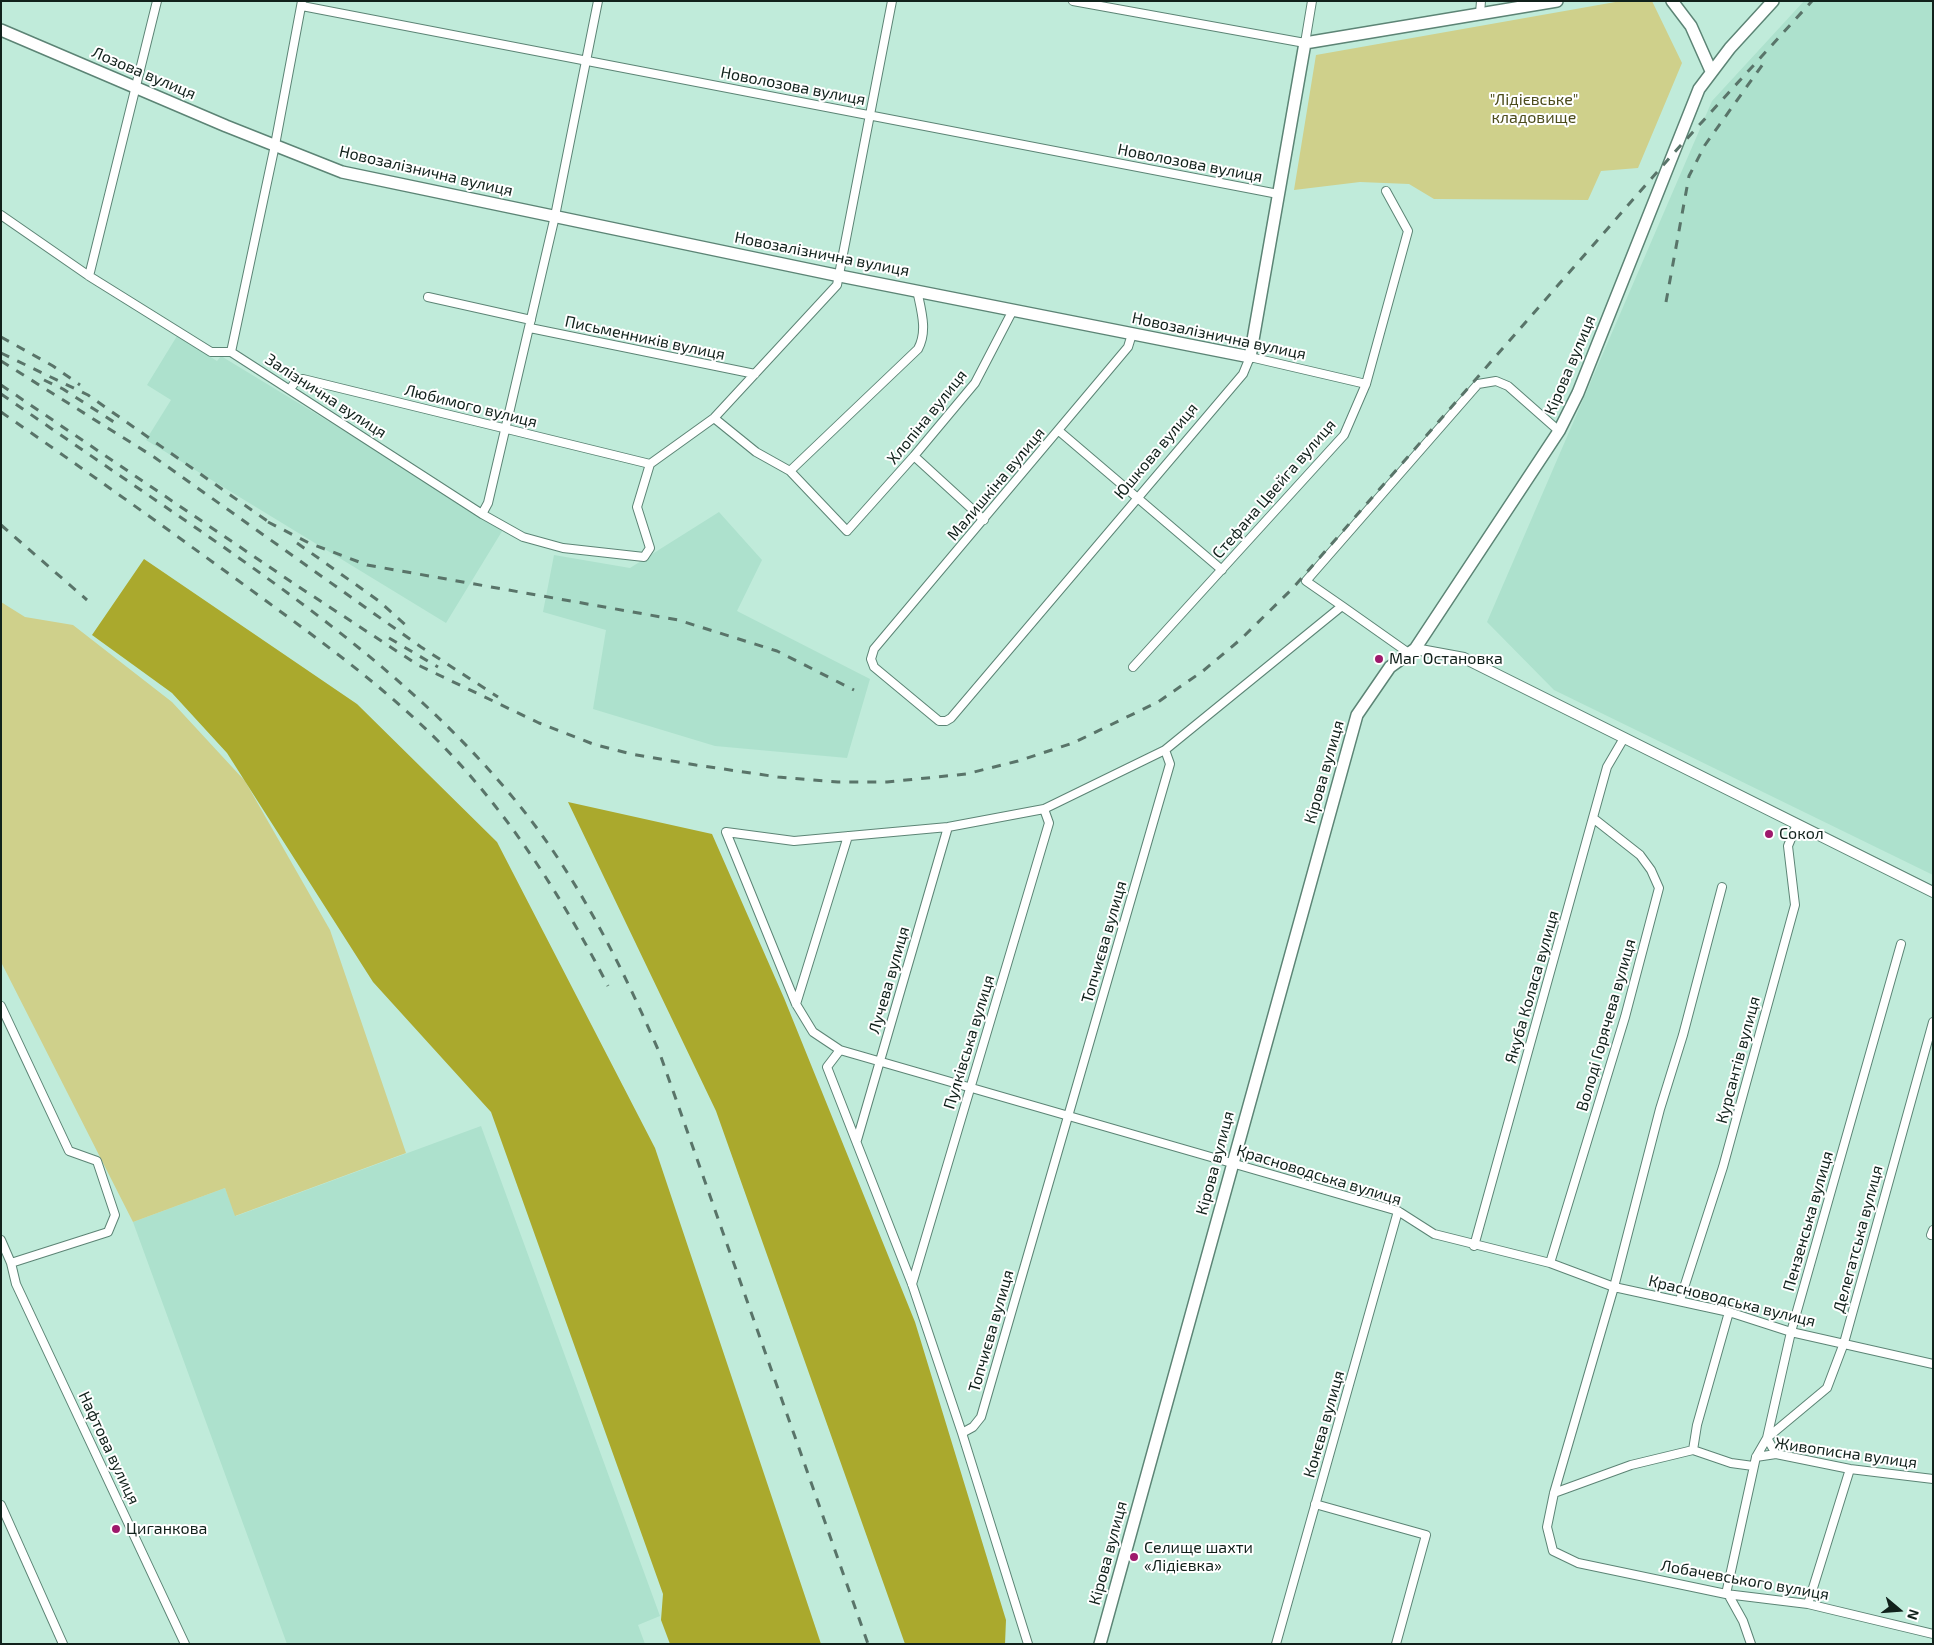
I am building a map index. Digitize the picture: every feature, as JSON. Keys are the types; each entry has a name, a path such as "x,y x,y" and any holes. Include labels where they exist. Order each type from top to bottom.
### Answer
{"main road":[{"path":"1305,43 1480,7 1557,1"},
{"path":"1672,1 1691,26 1711,71"},
{"name":"Кірова вулиця","path":"1100,1644 1231,1162 1357,715 1390,667 1412,652 1559,431 1578,393 1699,89 1711,71 1773,1"},
{"name":"Лозова вулиця","path":"1,30 275,145"},
{"name":"Юшкова вулиця","path":"1250,358 1305,43"},
{"name":"Новозалізнична вулиця","path":"275,145 342,172 840,276 1250,358"}],"street":[{"path":"89,276 157,1"},
{"path":"482,514 488,503 555,216 598,1"},
{"path":"650,464 714,418 831,293 840,276 892,1"},
{"path":"1073,1 1305,43 1312,1"},
{"path":"231,352 275,145 302,4"},
{"name":"Новолозова вулиця","path":"302,4 1278,194"},
{"name":"Стефана Цвейга вулиця","path":"1133,668 1344,435 1366,384 1408,231 1386,191"},
{"name":"Залізнична вулиця","path":"1,215 89,276 211,352 231,352 482,514 523,537 562,548 644,557 650,548 638,507 650,464"},
{"path":"714,418 756,452 790,472 918,349 923,339 924,326 917,290"},
{"name":"Письменників вулиця","path":"428,297 530,324 755,374"},
{"name":"Хлопіна вулиця","path":"790,472 847,530 914,456 975,383 1013,310"},
{"name":"Малишкіна вулиця","path":"874,649 1128,347 1132,334"},
{"name":"Новозалізнична вулиця","path":"1250,358 1366,384"},
{"name":"Юшкова вулиця","path":"874,649 871,659 874,667 936,718 946,721 1243,374 1250,358"},
{"name":"Любимого вулиця","path":"290,389 296,381 302,379 650,464"},
{"path":"1559,431 1508,386 1496,381 1478,384 1306,581 1412,652 1464,658 1933,892"},
{"path":"1059,431 1222,570"},
{"path":"914,456 984,520"},
{"path":"796,1004 848,836 948,827 1044,809 1165,750 1342,606"},
{"name":"Якуба Коласа вулиця","path":"1474,1246 1607,767 1624,738"},
{"name":"Топчиєва вулиця","path":"962,1433 973,1427 981,1416 1170,764 1165,750"},
{"name":"Пулківська вулиця","path":"912,1284 1049,823 1044,809"},
{"name":"Володі Горячева вулиця","path":"1550,1263 1625,1017 1659,888 1651,870 1640,855 1593,818"},
{"name":"Курсантів вулиця","path":"1680,1300 1723,1167 1795,905 1788,846 1797,824"},
{"name":"Лучева вулиця","path":"857,1140 948,827"},
{"name":"Красноводська вулиця","path":"848,836 794,840 726,832 796,1004 813,1032 840,1050 1398,1211 1434,1234 1474,1246 1550,1263 1614,1287 1680,1300 1729,1312 1792,1332 1933,1364"},
{"path":"1554,1493 1614,1287 1660,1109 1683,1035 1722,887"},
{"name":"Пензенська вулиця","path":"1727,1594 1756,1457 1767,1438 1792,1332 1901,944"},
{"path":"1,1006 69,1150 96,1161 115,1215 108,1232 12,1263"},
{"name":"Делегатська вулиця","path":"1767,1438 1827,1388 1844,1343 1933,1022"},
{"path":"840,1050 827,1067 912,1284 962,1433 1028,1644"},
{"name":"Конєва вулиця","path":"1276,1644 1398,1211"},
{"name":"Нафтова вулиця","path":"1,1240 12,1263 16,1284 185,1644"},
{"path":"1693,1450 1696,1425 1729,1312"},
{"path":"1767,1438 1776,1454"},
{"path":"1554,1493 1631,1465 1693,1450 1730,1463 1754,1466"},
{"name":"Живописна вулиця","path":"1756,1457 1776,1454 1850,1469 1933,1479"},
{"path":"1808,1604 1850,1469"},
{"name":"Лобачевського вулиця","path":"1554,1493 1547,1527 1553,1551 1578,1563 1727,1594 1808,1604 1933,1634"},
{"path":"1315,1504 1426,1536 1396,1644"},
{"path":"1,1505 63,1644"},
{"path":"1727,1594 1743,1621 1751,1644"}],"shaded area":[{"path":"1804,1 1933,1 1933,875 1554,690 1487,622 1712,101"},
{"path":"177,336 217,361 221,356 504,528 446,623 146,440 171,400 147,385"},
{"path":"719,512 762,560 737,611 870,679 847,758 715,746 593,709 606,630 543,612 554,555 630,568"},
{"path":"144,559 357,704 497,842 655,1148 821,1644 670,1644 661,1620 663,1594 491,1112 373,982 227,753 172,693 92,635"},
{"path":"568,802 712,834 784,998 915,1322 1006,1620 1005,1644 905,1644 716,1111"},
{"path":"481,1126 660,1616 638,1625 645,1644 287,1644 133,1222 225,1188 236,1216"}],"green space":[{"name":"\"Лідієвське\" кладовище","path":"1621,1 1652,1 1682,63 1638,168 1601,171 1588,200 1434,199 1409,184 1360,182 1294,190 1316,55"},
{"path":"1,602 25,617 73,625 172,702 245,781 330,930 406,1153 235,1216 225,1188 133,1222 1,962"}],"railway":[{"path":"1,385 299,587 418,665 539,723 593,744 631,754 778,777 838,782 887,782 966,774 1018,761 1073,743 1158,702 1203,671 1241,639 1293,588 1672,155 1812,1"},
{"path":"1666,302 1689,176 1705,145 1763,64"},
{"path":"1,337 53,366 80,385"},
{"path":"1,353 88,395 273,525"},
{"path":"1,361 154,457 421,647 498,697"},
{"path":"44,380 63,389 117,424"},
{"path":"1,394 244,561 365,653 440,720 476,756 510,794 555,854 594,918 612,952 660,1054 868,1644"},
{"path":"1,412 306,630 353,666 421,724 467,772 513,829 554,890 608,986"},
{"path":"268,522 309,543 367,565 678,620 777,651 854,690"},
{"path":"1,525 87,600"},
{"path":"297,543 379,601 411,630"},
{"path":"389,638 438,667"}],"place":[{"name":"Маг Остановка","path":"1379,659"},
{"name":"Сокол","path":"1769,834"},
{"name":"Циганкова","path":"116,1529"},
{"name":"Селище шахти «Лідієвка»","path":"1134,1557"}]}
